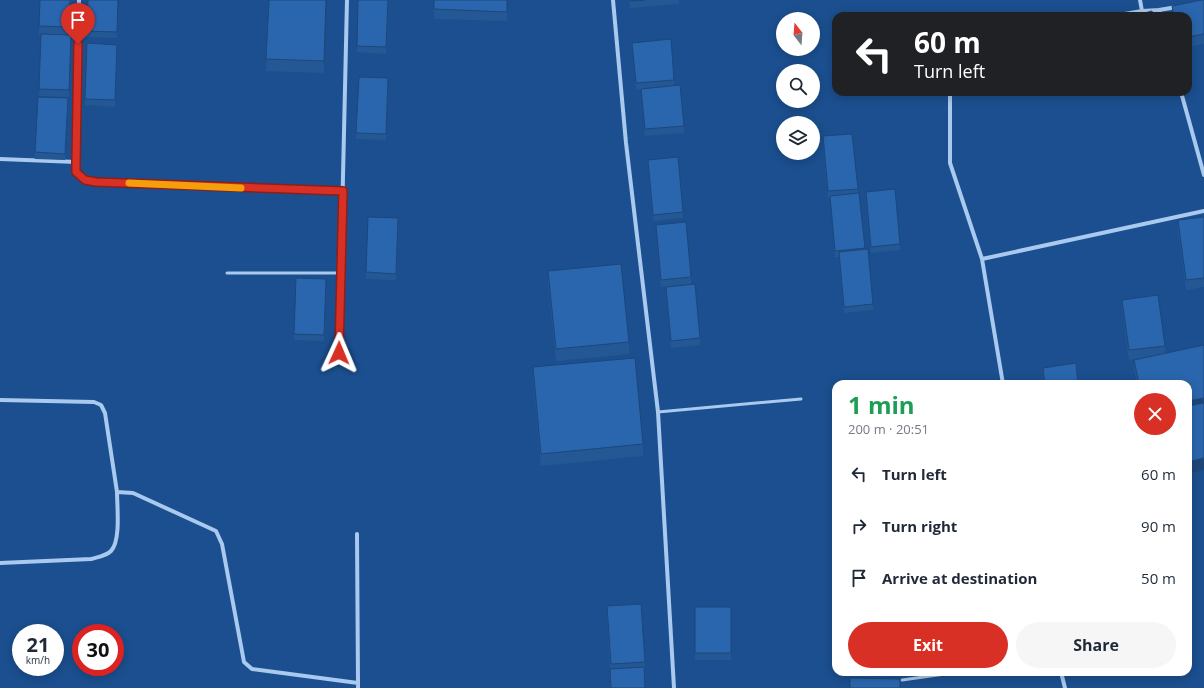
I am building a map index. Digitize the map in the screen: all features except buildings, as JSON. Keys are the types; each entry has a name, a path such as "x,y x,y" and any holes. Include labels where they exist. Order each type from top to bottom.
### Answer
{"street":[{"path":"79,0 76,172 85,180 96,182 343,191"},
{"path":"339,353 348,0"},
{"path":"613,0 626,143 658,412 674,688"},
{"path":"1140,0 1142,11"},
{"path":"1136,12 1182,6"},
{"path":"950,96 950,163 982,259 1003,380"},
{"path":"1183,96 1204,175"},
{"path":"0,159 76,162"},
{"path":"982,259 1204,211"},
{"path":"0,400 94,402 101,406 105,413 117,492 117,537 112,550 103,557 91,559 0,563"},
{"path":"117,492 133,493 216,530 222,544 244,662 252,669 358,686 357,534"},
{"path":"1062,676 1065,688"}],"lane":[{"path":"227,273 341,273"},
{"path":"658,412 801,399"},
{"path":"902,680 930,676"}],"slow traffic":[{"path":"129,183 241,188"}],"route":[{"path":"78,44 76,172 85,180 96,182 343,191 339,353"}]}
